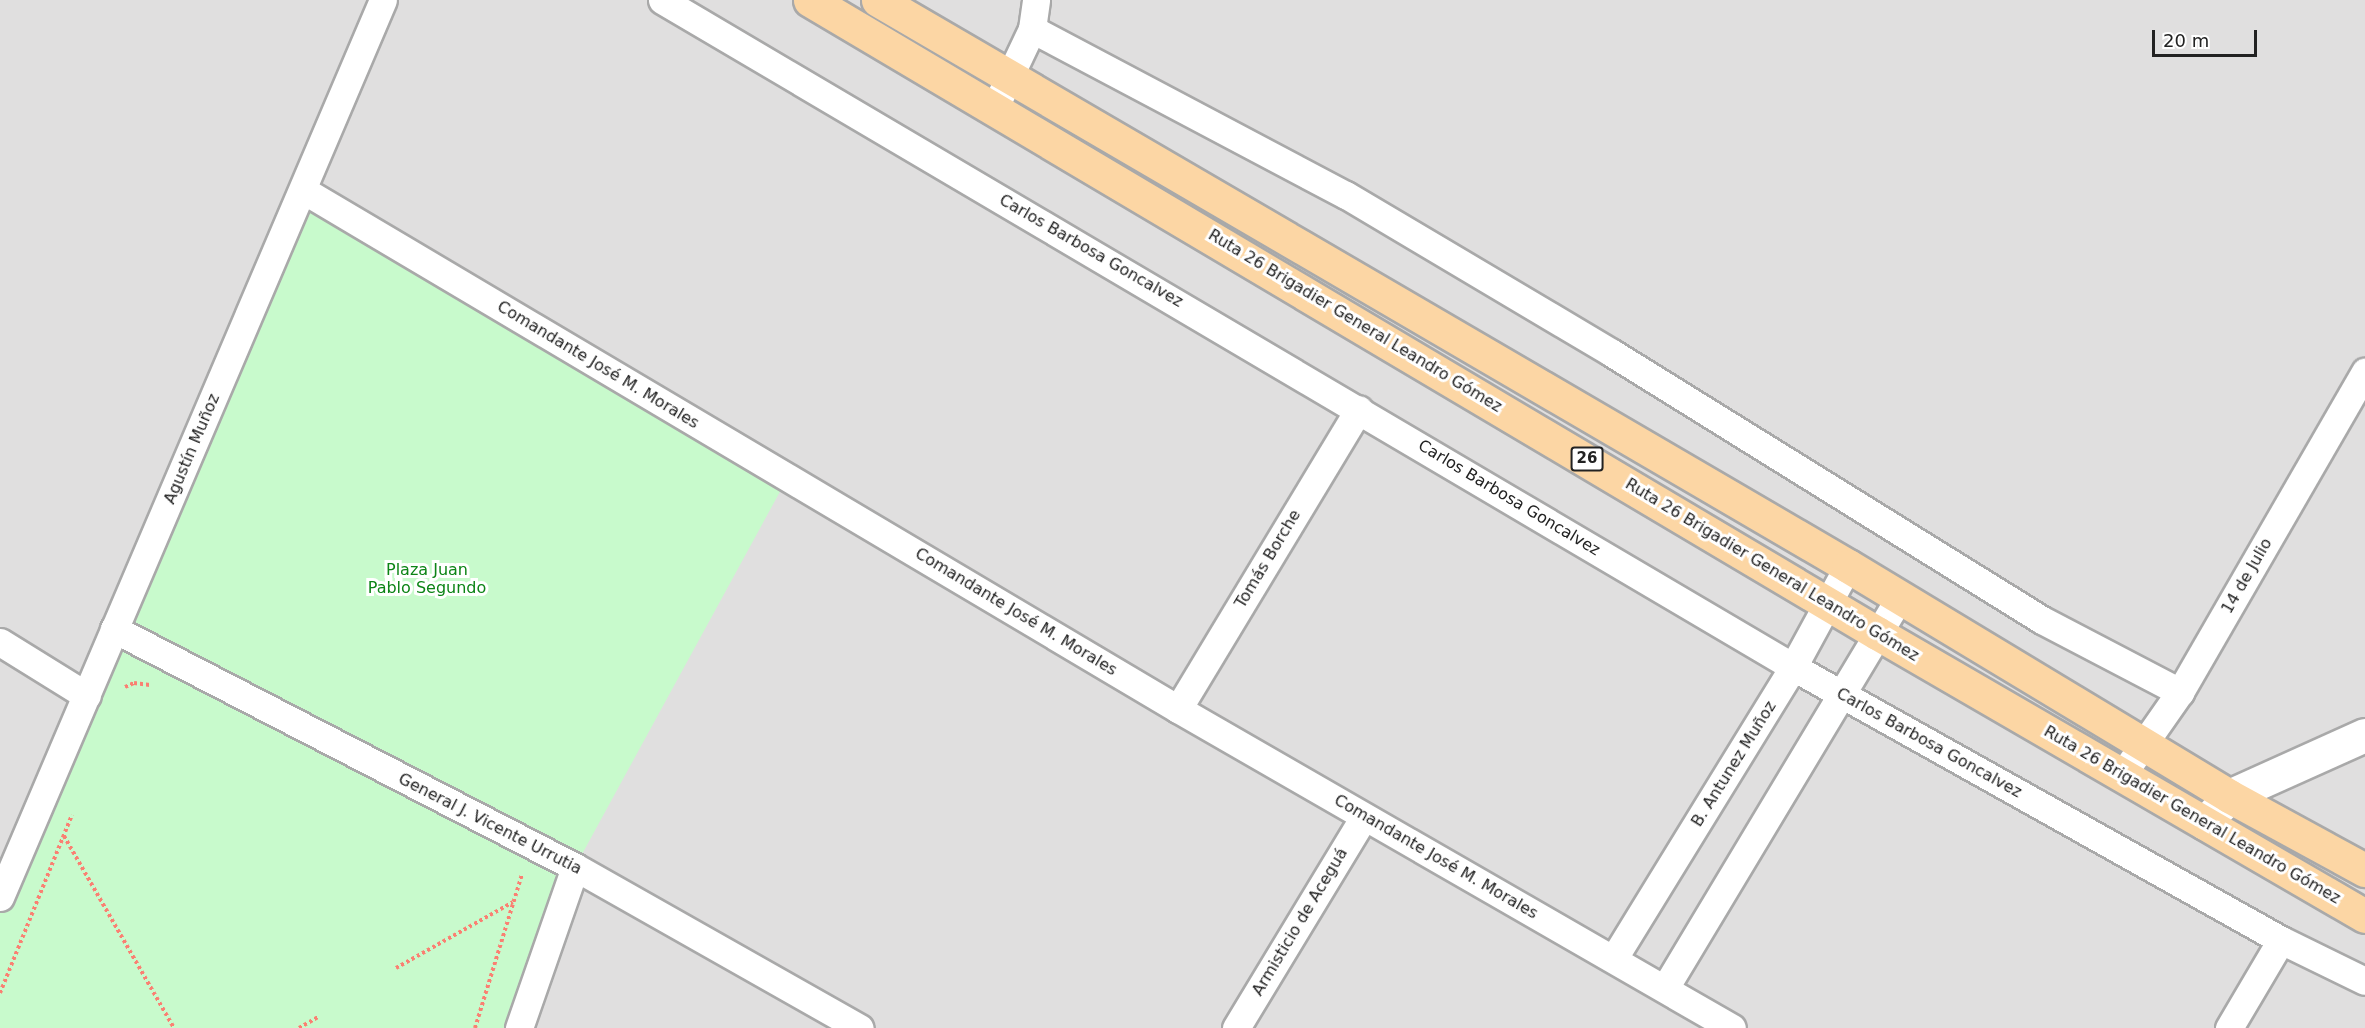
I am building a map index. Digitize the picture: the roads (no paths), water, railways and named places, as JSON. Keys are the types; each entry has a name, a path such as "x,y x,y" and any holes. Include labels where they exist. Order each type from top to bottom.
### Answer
{"main road":[{"name":"Ruta 26 Brigadier General Leandro Gómez","path":"810,0 995,107 1877,633 2365,916"},
{"name":"26","path":"878,0 1848,566 2147,744 2229,796 2365,870"}],"street":[{"name":"Agustín Muñoz","path":"0,897 382,0"},
{"name":"Carlos Barbosa Goncalvez","path":"662,0 1793,667 2281,940 2365,981"},
{"path":"995,107 1011,78 1032,29 1036,0"},
{"path":"1032,29 1346,195 1633,365 2042,620 2180,692"},
{"name":"Comandante José M. Morales","path":"303,190 1178,709 1732,1028"},
{"name":"14 de Julio","path":"2122,775 2147,744 2180,692 2365,372"},
{"name":"Tomás Borche","path":"1178,709 1359,409"},
{"name":"B. Antunez Muñoz","path":"1614,958 1793,667 1826,602 1848,566"},
{"path":"1665,988 1839,692 1899,598"},
{"name":"General J. Vicente Urrutia","path":"114,629 575,867 860,1028"},
{"path":"0,642 87,696"},
{"path":"2205,823 2229,796 2365,735"},
{"name":"Armisticio de Aceguá","path":"1236,1028 1364,817"},
{"path":"519,1028 575,867"},
{"path":"2229,1028 2281,940"}],"park label":[{"name":"Plaza Juan Pablo Segundo","path":"427,579"}]}
